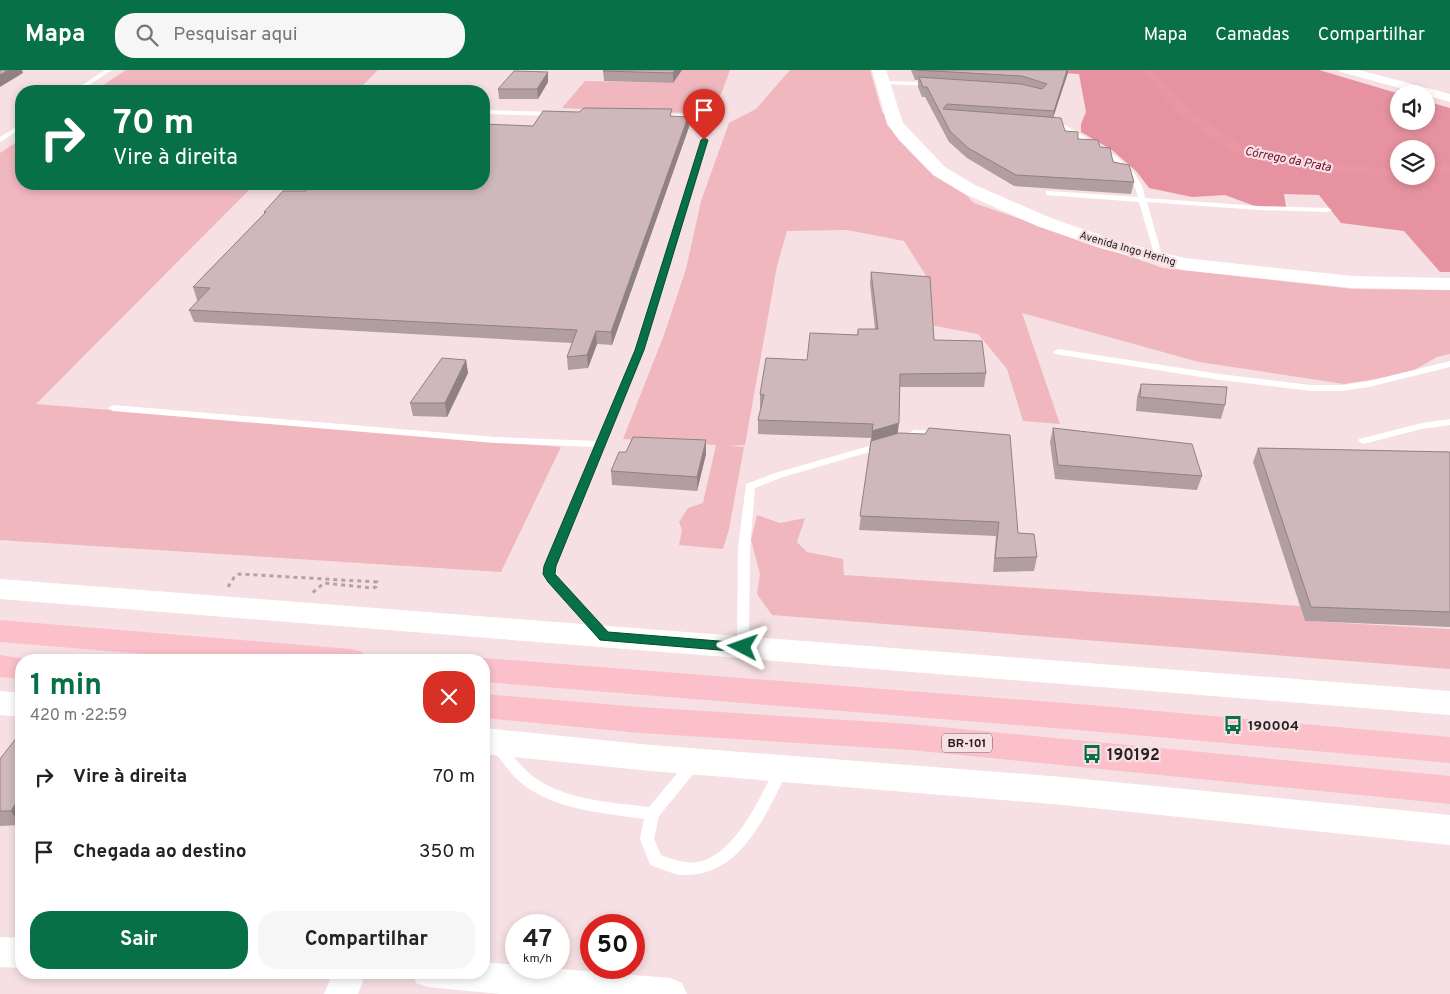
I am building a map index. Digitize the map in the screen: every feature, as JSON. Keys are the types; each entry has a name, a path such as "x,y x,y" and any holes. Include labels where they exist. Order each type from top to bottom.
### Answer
{"highway":[{"path":"0,631 278,654"},
{"path":"0,666 15,667"},
{"path":"490,670 1090,718 1450,750"},
{"name":"BR-101","path":"490,707 640,720 910,737 1450,790"}],"main road":[{"name":"Avenida Ingo Hering","path":"881,76 900,132 939,171 954,182 998,204 1044,222 1159,259 1202,267 1293,277 1374,283 1450,284"},
{"path":"0,589 1450,704"},
{"path":"0,703 15,704"},
{"path":"490,742 695,762 1063,791 1450,830"}],"street":[{"path":"1345,70 1450,98"},
{"path":"0,952 15,953"},
{"path":"490,978 659,994"},
{"path":"341,994 347,979"}],"lane":[{"path":"85,85 109,70"},
{"path":"881,76 942,85"},
{"path":"490,112 571,114"},
{"path":"605,636 552,580 549,574 550,566 640,350 704,140 706,127 699,120 678,116 648,116"},
{"path":"1038,123 1065,127 1115,158 1131,174 1142,199 1159,259"},
{"path":"0,140 15,130"},
{"path":"1049,193 1258,208 1328,210"},
{"path":"1058,352 1156,369 1274,385 1322,388 1356,387 1391,380 1450,364"},
{"path":"113,408 495,440 600,444"},
{"path":"1363,441 1422,426 1450,422"},
{"path":"743,647 744,548 750,486 779,474 900,441 910,434 951,434"},
{"path":"490,742 525,778 548,791 577,801 652,814"},
{"path":"695,762 652,814 647,839 655,860 669,867 687,870 706,868 732,852 743,839 782,768"}],"path":[{"path":"216,606 236,575 313,578"}],"shaded area":[{"path":"126,70 378,70 363,85 103,85"},
{"path":"682,70 730,70 722,92 709,110 686,113 562,108 585,81 673,83"},
{"path":"790,70 870,70 882,112 974,203 1163,268 1353,289 1450,290 1450,354 1437,357 1407,374 1344,384 1199,362 1022,313 1060,424 1023,421 1007,369 978,334 930,325 925,274 904,241 847,230 787,231 777,266 745,445 729,446 744,447 729,529 723,549 679,545 682,530 679,522 688,508 703,503 716,445 623,439 664,335 686,269 701,201 729,123 756,109"},
{"path":"1045,70 1319,70 1390,91 1390,130 1435,130 1435,104 1450,108 1450,272 1440,272 1404,231 1341,223 1319,195 1284,194 1286,207 1260,208 1225,195 1192,197 1149,188 1137,172 1112,150 1081,132 1081,124 1086,112 1079,74 1048,72"},
{"path":"15,143 15,190 249,190 36,404 561,447 501,572 0,540 0,153"},
{"path":"757,515 780,523 805,518 797,542 807,552 843,559 844,575 1300,606 1305,621 1450,629 1450,669 772,615 757,594 760,574 751,540"}],"building":[{"path":"0,70 8,70 0,75"},
{"path":"604,70 675,70 673,73"},
{"path":"916,70 1067,70 1054,111 947,104 943,109 1061,118 1065,131 1078,132 1078,139 1098,140 1100,147 1110,148 1113,162 1129,165 1134,182 1016,175 968,148 950,131 927,87 923,87 919,77 1021,84 1042,89 1047,84 1022,76"},
{"path":"514,71 548,72 537,89 498,89"},
{"path":"584,108 672,109 670,116 688,117 611,332 596,331 587,355 567,357 577,330 189,310 210,288 193,287 266,212 264,212 283,191 490,190 490,124 533,126 543,111 579,112"},
{"path":"871,272 930,277 934,340 982,341 986,373 900,374 899,423 872,431 873,424 758,420 764,395 760,394 766,358 807,360 810,333 858,335 858,329 878,329"},
{"path":"442,358 466,360 445,403 410,403"},
{"path":"1141,384 1227,387 1225,405 1140,397"},
{"path":"929,428 1010,435 1018,533 1034,534 1037,557 995,558 999,522 860,516 871,441 899,433 925,434"},
{"path":"1053,428 1192,444 1202,476 1058,465"},
{"path":"633,437 706,440 697,477 611,471 619,452 626,452"},
{"path":"1258,448 1450,452 1450,612 1311,607"},
{"path":"15,740 15,805 11,811 0,811 0,759"}],"waterway":[{"name":"Córrego da Prata","path":"1147,70 1186,113 1237,149 1308,165 1390,173"},
{"name":"Córrego da Prata","path":"1435,170 1450,169"}],"place":[{"name":"190004","path":"1233,725"},
{"name":"190192","path":"1092,754"}],"route":[{"path":"704,140 640,350 550,566 549,574 552,580 605,636 743,647"}]}
